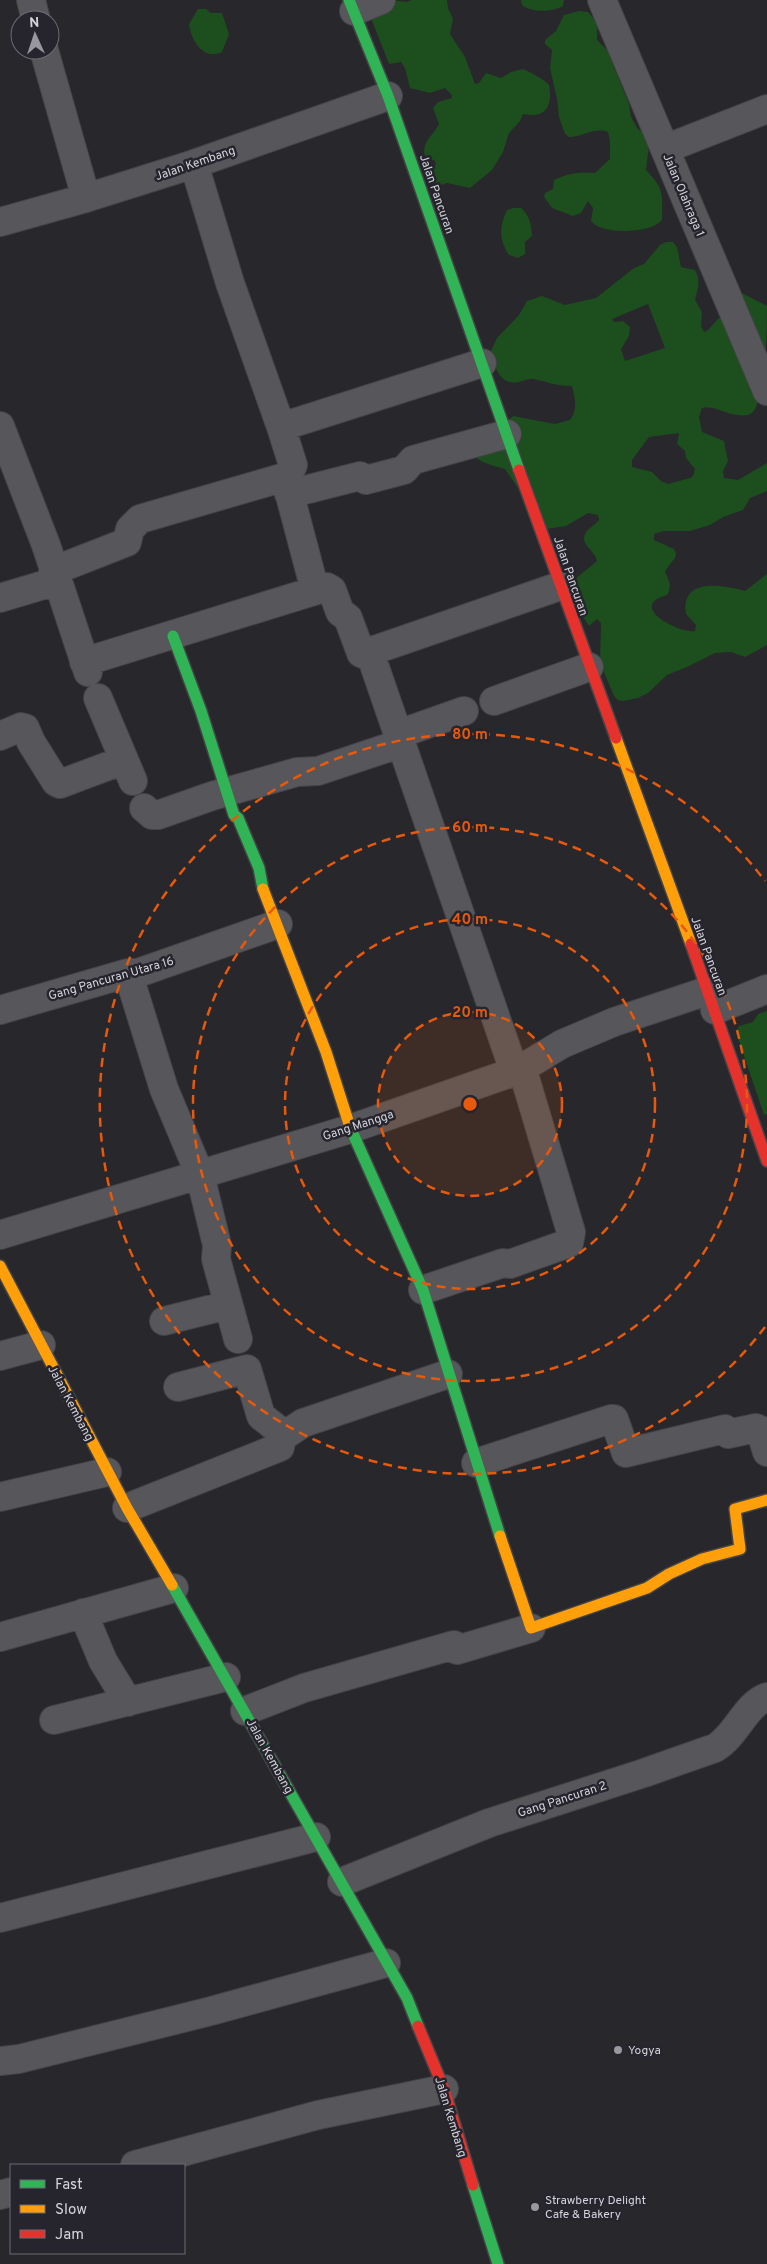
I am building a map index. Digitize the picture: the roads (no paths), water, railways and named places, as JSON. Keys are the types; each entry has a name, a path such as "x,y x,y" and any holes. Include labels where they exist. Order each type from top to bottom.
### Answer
{"street":[{"path":"351,6 381,0"},
{"name":"Jalan Olahraga 1","path":"602,0 767,391"},
{"name":"Jalan Pancuran","path":"351,6 388,96 560,586 711,1000 767,1161"},
{"path":"47,60 86,198"},
{"name":"Jalan Kembang","path":"0,222 86,198 194,164 388,96"},
{"path":"665,149 767,109"},
{"path":"194,164 230,283 281,426 292,465 287,486 315,590"},
{"path":"281,426 482,363"},
{"path":"0,426 46,545 86,667 172,636 315,590 327,588 332,590 340,612 348,618 361,653 370,653 560,586"},
{"path":"0,598 55,576 127,542 130,529 140,519 287,486 360,476 366,480 404,470 412,460 507,434"},
{"path":"172,636 201,711 234,814 238,818 259,868 260,880 326,1052 353,1137 364,1155 423,1290 476,1463 531,1628"},
{"path":"370,653 510,1059 525,1078 571,1232 569,1243 510,1264 503,1263 423,1290"},
{"path":"494,700 589,667"},
{"path":"0,736 21,727 25,728 31,742 56,782 60,784 129,771 98,698"},
{"path":"144,808 152,815 158,815 212,796 297,772 318,771 464,711"},
{"name":"Gang Pancuran Utara 16","path":"0,1010 128,973 138,973 278,924"},
{"path":"128,973 164,1089 200,1175 217,1245 216,1259 238,1340"},
{"name":"Gang Mangga","path":"0,1235 83,1208 200,1175 350,1129 519,1070 562,1044 614,1022 767,989"},
{"name":"Jalan Kembang","path":"0,1266 127,1508 226,1677 407,1998 444,2089 498,2264"},
{"path":"164,1321 228,1305"},
{"path":"0,1356 41,1345"},
{"path":"178,1387 247,1369 261,1416 285,1435"},
{"path":"127,1508 280,1447 281,1440 285,1435 303,1423 448,1374"},
{"path":"476,1463 611,1419 614,1419 626,1453 725,1429 728,1434 756,1428 760,1430 767,1452"},
{"path":"0,1497 107,1472"},
{"path":"245,1711 304,1688 454,1645 458,1650 531,1628 647,1588 670,1574 702,1559 740,1549 735,1510 767,1500"},
{"path":"0,1637 174,1588"},
{"path":"84,1613 103,1661 128,1702"},
{"path":"54,1720 226,1677"},
{"name":"Gang Pancuran 2","path":"342,1882 488,1823 715,1748 724,1743 758,1701 767,1697"},
{"path":"0,1918 316,1837"},
{"path":"0,2061 19,2059 211,2012 386,1963"},
{"path":"139,2164 318,2115 444,2089"}],"place":[{"name":"Yogya","path":"618,2050"},
{"name":"Strawberry Delight Cafe & Bakery","path":"535,2207"}]}
